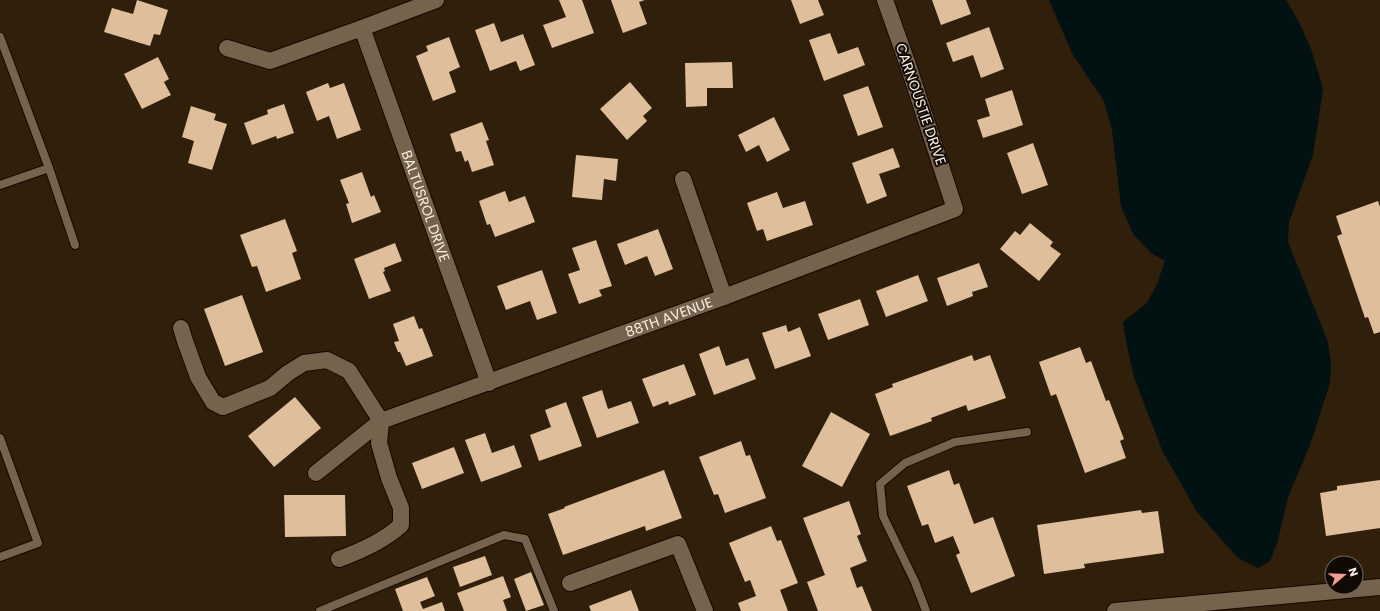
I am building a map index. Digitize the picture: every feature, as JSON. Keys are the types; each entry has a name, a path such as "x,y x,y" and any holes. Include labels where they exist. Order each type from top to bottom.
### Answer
{"street":[{"path":"227,48 270,61 436,0"},
{"name":"CARNOUSTIE DRIVE","path":"885,0 955,209"},
{"name":"BALTUSROL DRIVE","path":"362,28 489,383"},
{"path":"683,178 724,297"},
{"name":"88TH AVENUE","path":"316,473 381,421 724,297 955,209"},
{"path":"181,328 198,377 213,402 223,407 270,388 288,373 304,363 327,360 348,371 381,421 379,443 389,478 401,508 401,525 390,535 356,553 339,559"},
{"path":"570,583 678,544 705,611"},
{"path":"1115,611 1134,608 1380,587"}],"lane":[{"path":"0,37 49,168 75,246"},
{"path":"0,185 49,168"},
{"path":"926,611 915,582 883,516 880,484 904,463 955,442 1027,432"},
{"path":"0,438 38,543 0,557"},
{"path":"320,611 504,536 525,539 554,611"}],"shaded area":[{"path":"1049,0 1286,0 1301,26 1312,52 1323,89 1313,155 1289,222 1288,242 1328,342 1331,364 1330,383 1310,445 1288,497 1277,544 1270,561 1258,568 1238,558 1197,512 1162,450 1134,377 1123,322 1147,303 1157,284 1165,261 1151,253 1133,234 1121,206 1112,130 1104,101 1073,55"}],"building":[{"path":"137,0 168,10 160,35 154,34 150,46 104,32 112,8 133,14"},
{"path":"559,0 582,0 594,33 552,48 543,25 566,17"},
{"path":"611,0 645,0 639,2 647,24 623,33"},
{"path":"791,0 818,0 824,15 800,24"},
{"path":"932,0 966,0 971,14 941,25"},
{"path":"494,23 501,42 523,34 535,65 520,71 516,61 490,71 475,30"},
{"path":"989,27 1004,69 981,78 973,55 953,62 946,43"},
{"path":"830,33 838,54 858,47 865,65 824,81 809,40"},
{"path":"449,37 460,67 449,72 456,92 433,101 416,56 428,51 426,46"},
{"path":"158,57 169,79 164,82 171,95 142,109 124,74"},
{"path":"732,62 733,88 707,88 707,106 686,107 685,63"},
{"path":"630,82 652,108 643,116 647,121 627,140 600,109"},
{"path":"328,83 330,88 344,83 361,130 337,139 329,116 317,121 306,92"},
{"path":"868,86 883,127 858,136 843,95"},
{"path":"1012,90 1023,125 983,138 977,120 990,116 985,99"},
{"path":"284,104 294,133 277,139 276,136 252,145 244,123 268,114 267,110"},
{"path":"191,106 216,114 214,120 227,124 212,170 188,163 194,141 182,137"},
{"path":"774,117 790,150 767,162 759,145 746,152 738,135"},
{"path":"482,122 489,140 486,141 494,165 472,172 468,160 465,162 461,151 456,152 450,134"},
{"path":"1033,143 1048,185 1022,194 1007,153"},
{"path":"893,148 900,167 879,174 887,196 867,204 852,163"},
{"path":"576,155 618,159 616,181 604,179 602,200 572,197"},
{"path":"362,172 371,197 374,195 381,212 352,223 346,204 349,203 340,180"},
{"path":"505,191 509,202 525,196 535,222 495,237 490,224 487,225 479,201"},
{"path":"777,192 783,208 805,201 813,225 767,241 763,229 757,231 747,203"},
{"path":"1378,201 1380,207 1380,332 1374,334 1368,317 1365,318 1337,236 1342,234 1336,216"},
{"path":"285,219 297,251 292,253 301,279 266,292 257,266 252,267 240,235"},
{"path":"1030,223 1053,242 1050,246 1061,254 1039,281 1000,249 1015,231 1020,235"},
{"path":"658,229 673,269 655,276 647,256 625,265 617,244"},
{"path":"596,240 612,286 599,290 602,296 579,304 568,274 580,270 572,248"},
{"path":"395,243 402,261 384,268 385,271 383,272 391,291 369,299 354,259"},
{"path":"979,263 988,287 972,292 973,296 947,306 937,278"},
{"path":"542,270 557,313 537,320 530,301 506,310 497,286"},
{"path":"918,275 928,301 886,317 876,291"},
{"path":"242,295 263,352 225,366 204,309"},
{"path":"860,299 869,325 828,340 818,314"},
{"path":"414,316 419,329 422,328 433,356 406,366 394,342 399,341 393,324"},
{"path":"786,325 788,332 800,327 811,356 775,369 762,333"},
{"path":"719,346 726,366 748,358 756,379 714,395 699,354"},
{"path":"1080,347 1086,363 1091,361 1106,401 1109,400 1124,439 1120,441 1126,458 1085,473 1056,394 1051,396 1039,362"},
{"path":"972,355 974,361 990,355 1006,398 968,411 966,405 931,418 932,421 890,436 875,394 893,387 892,384"},
{"path":"684,364 696,395 669,405 668,401 653,407 642,379"},
{"path":"602,390 608,409 631,401 639,423 597,438 582,397"},
{"path":"295,397 321,428 274,467 248,436"},
{"path":"566,402 582,446 539,461 530,435 551,427 545,410"},
{"path":"831,412 870,434 842,487 802,466"},
{"path":"485,433 492,453 514,445 522,467 481,482 465,440"},
{"path":"741,441 746,456 750,455 766,498 725,513 718,494 714,495 699,457"},
{"path":"454,447 464,473 422,489 412,463"},
{"path":"664,470 682,518 646,531 645,526 563,555 548,514"},
{"path":"949,470 954,485 959,483 974,524 993,517 1015,576 971,593 956,555 960,553 953,536 935,543 928,524 922,526 907,486"},
{"path":"1380,480 1380,528 1326,536 1320,493 1337,490 1337,486"},
{"path":"284,495 345,495 346,536 285,537"},
{"path":"849,501 861,534 857,536 867,561 850,568 857,588 862,586 872,611 818,611 807,582 825,575 803,518"},
{"path":"1141,510 1142,513 1158,511 1164,553 1084,564 1085,568 1044,574 1037,525"},
{"path":"771,526 777,541 781,540 798,583 780,590 788,611 741,611 738,603 756,596 750,580 745,582 729,543"},
{"path":"485,556 492,575 460,587 453,567"},
{"path":"531,572 544,605 526,611 514,579"},
{"path":"503,576 511,597 503,600 507,611 464,611 457,593"},
{"path":"427,577 435,596 420,602 423,609 442,602 445,611 403,611 395,589"},
{"path":"631,590 639,611 591,611 589,606"}]}
